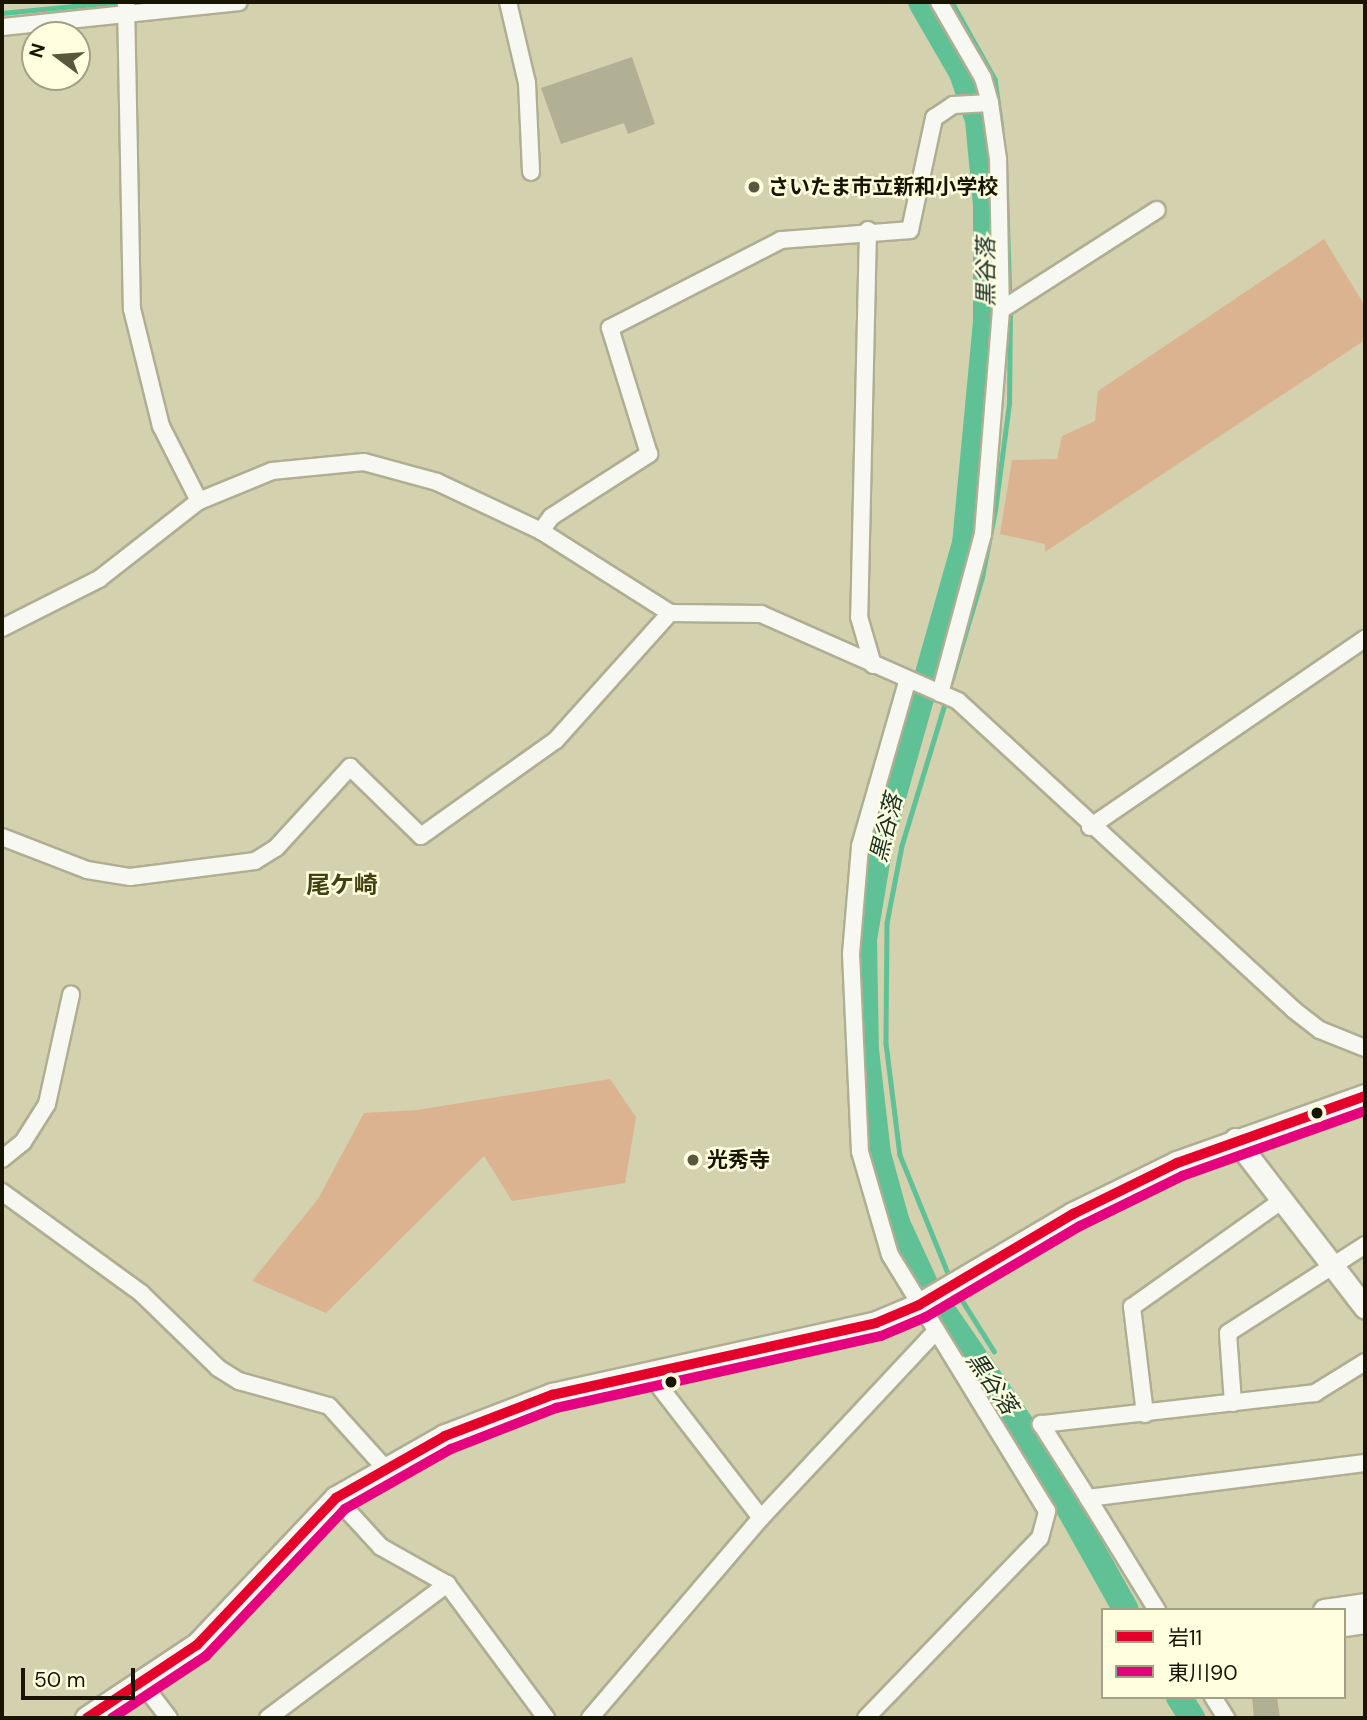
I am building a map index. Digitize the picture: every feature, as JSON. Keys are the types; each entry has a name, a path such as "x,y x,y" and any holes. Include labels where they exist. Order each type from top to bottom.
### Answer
{"main road":[{"path":"86,1718 197,1644 336,1498 384,1467 515,1406 649,1373 840,1334 929,1299 1073,1213 1235,1139 1365,1096"}],"street":[{"path":"2,27 126,7 239,2"},
{"path":"508,2 527,83 531,172"},
{"path":"936,692 983,534 1001,310 998,159 990,103 979,69 939,2"},
{"path":"126,7 132,309 161,426 199,501"},
{"path":"541,531 551,517 649,454 610,328 781,240 867,230 910,230 934,118 953,105 990,103"},
{"path":"1001,310 1157,210"},
{"path":"867,230 859,617 873,665"},
{"path":"2,628 99,579 199,501 272,471 331,461 364,462 437,482 541,531 670,613 761,614 910,683 958,701 1090,827 1306,1020 1365,1048"},
{"path":"2,837 87,870 130,877 255,861 276,848 350,767 421,836 556,740 670,613"},
{"path":"1090,827 1365,639"},
{"path":"866,1718 1040,1538 1047,1511 934,1332 929,1299 890,1255 860,1152 852,1051 851,954 860,846 910,683"},
{"path":"2,1159 23,1142 47,1104 71,995"},
{"path":"1235,1139 1365,1308"},
{"path":"2,1192 141,1293 218,1368 239,1381 329,1406 384,1467"},
{"path":"1145,1414 1132,1307 1281,1201"},
{"path":"1233,1403 1228,1333 1365,1245"},
{"path":"590,1718 761,1518 934,1332"},
{"path":"1156,1608 1041,1424 1315,1393 1365,1362"},
{"path":"649,1373 761,1518"},
{"path":"1088,1498 1365,1463"},
{"path":"336,1498 381,1547 447,1584 546,1718"},
{"path":"268,1718 447,1584"},
{"path":"1338,1608 1365,1604"},
{"path":"1346,1625 1365,1622"},
{"path":"142,1683 169,1718"},
{"path":"1214,1699 1226,1718"}],"shaded area":[{"path":"1324,239 1365,306 1365,340 1045,552 1045,544 1000,534 1012,460 1057,459 1062,436 1095,421 1098,391"},
{"path":"610,1079 636,1117 625,1183 512,1201 484,1156 326,1313 252,1281 318,1199 364,1113 417,1110"}],"building":[{"path":"632,57 655,124 628,134 624,123 561,144 541,88"},
{"path":"1252,1699 1277,1699 1280,1718 1254,1718"}],"waterway":[{"path":"2,13 114,2"},
{"name":"黒谷落","path":"921,2 962,73 978,120 986,204 986,322 965,543 881,839 864,939 866,1050 878,1154 897,1223 927,1288 1025,1430 1125,1608"},
{"path":"952,2 995,79 1002,129"},
{"path":"1006,176 1010,300"},
{"path":"948,692 982,577 995,510 1009,403 1010,309"},
{"path":"946,701 902,846 887,923 886,1043 900,1155 950,1278"},
{"path":"957,1292 994,1351"},
{"name":"黒谷落","path":"1180,1699 1192,1718"}],"transit line":[{"name":"岩11","path":"87,1718 197,1645 336,1498 445,1436 552,1395 876,1323 919,1305 1073,1214 1177,1163 1365,1096"},
{"name":"東川90","path":"112,1718 206,1656 345,1509 451,1449 556,1408 881,1336 926,1317 1080,1226 1182,1176 1365,1111"}],"place":[{"name":"さいたま市立新和小学校","path":"754,187"},
{"name":"光秀寺","path":"693,1160"}],"district":[{"name":"尾ケ崎","path":"342,885"}]}
